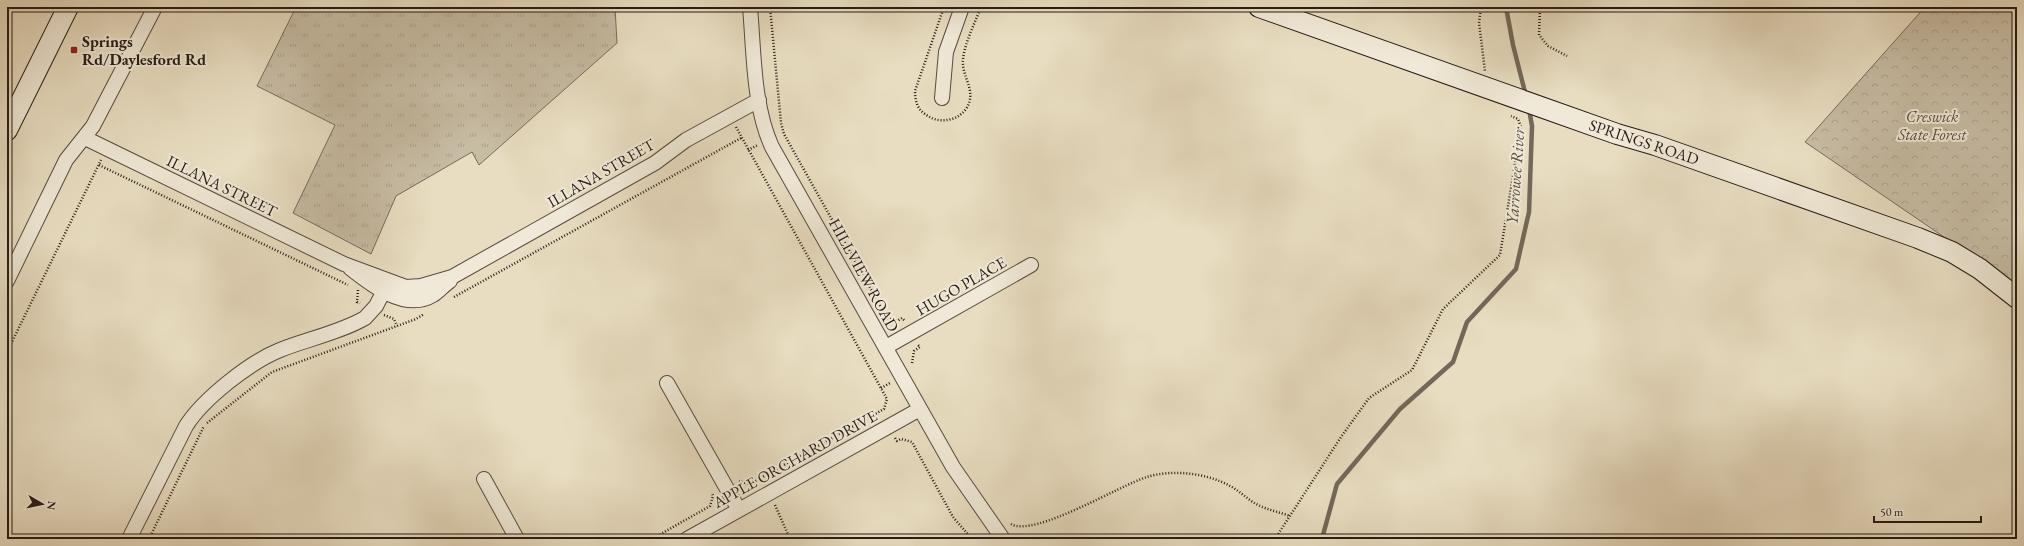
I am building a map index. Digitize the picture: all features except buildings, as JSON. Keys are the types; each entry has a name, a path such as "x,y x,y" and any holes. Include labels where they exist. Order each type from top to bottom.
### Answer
{"street":[{"path":"7,130 68,7"},
{"path":"7,281 66,160 85,138 96,121 155,7"},
{"name":"HILLVIEW ROAD","path":"750,7 759,100 765,130 772,147 953,467 1003,539"},
{"path":"942,98 946,52 962,7"},
{"name":"SPRINGS ROAD","path":"1259,7 1483,87 1712,164 1918,238 1952,252 1980,269 2017,298"},
{"name":"ILLANA STREET","path":"85,138 344,264 366,270 403,299 423,298 434,294 459,273 655,163 686,140 759,100"},
{"name":"HUGO PLACE","path":"886,347 1031,265"},
{"path":"129,539 186,426 201,407 247,369 265,357 361,321 374,310 387,286"},
{"path":"667,384 739,510"},
{"name":"APPLE ORCHARD DRIVE","path":"687,539 920,409"},
{"path":"484,479 517,539"}],"path":[{"path":"770,7 781,123 784,134 887,318 897,321 902,318 912,333 920,348 914,352 911,361 915,369"},
{"path":"1481,7 1479,23 1486,78 1483,87"},
{"path":"1540,7 1539,36 1542,41 1567,56"},
{"path":"1275,539 1340,437 1369,398 1412,370 1443,309 1500,256 1521,127 1518,119 1504,112"},
{"path":"652,539 710,506 713,496 710,490 723,482 736,475 740,481 750,484 884,409 887,399 730,116"},
{"path":"452,298 741,138"},
{"path":"7,352 107,149"},
{"path":"99,165 358,290 357,302 394,319 397,326"},
{"path":"149,539 205,424 272,372 416,319 431,310"},
{"path":"879,412 897,441 901,440 912,442 953,516 972,539"},
{"path":"1008,521 1015,526 1020,527 1043,522 1075,510 1108,493 1146,477 1180,473 1198,476 1229,485 1257,505 1290,516"},
{"path":"768,494 790,539"}],"green space":[{"path":"296,7 615,7 617,43 479,165 472,152 396,196 371,254 293,213 335,125 257,86"},
{"name":"Creswick State Forest","path":"1925,7 2017,7 2017,287 1805,142"}],"waterway":[{"name":"Yarrowee River","path":"1506,7 1513,45 1526,96"},
{"name":"Yarrowee River","path":"1318,539 1323,535 1337,484 1400,409 1453,362 1467,322 1516,269 1529,212 1532,126 1529,109"}],"place":[{"name":"Springs Rd/Daylesford Rd","path":"74,50"}]}
